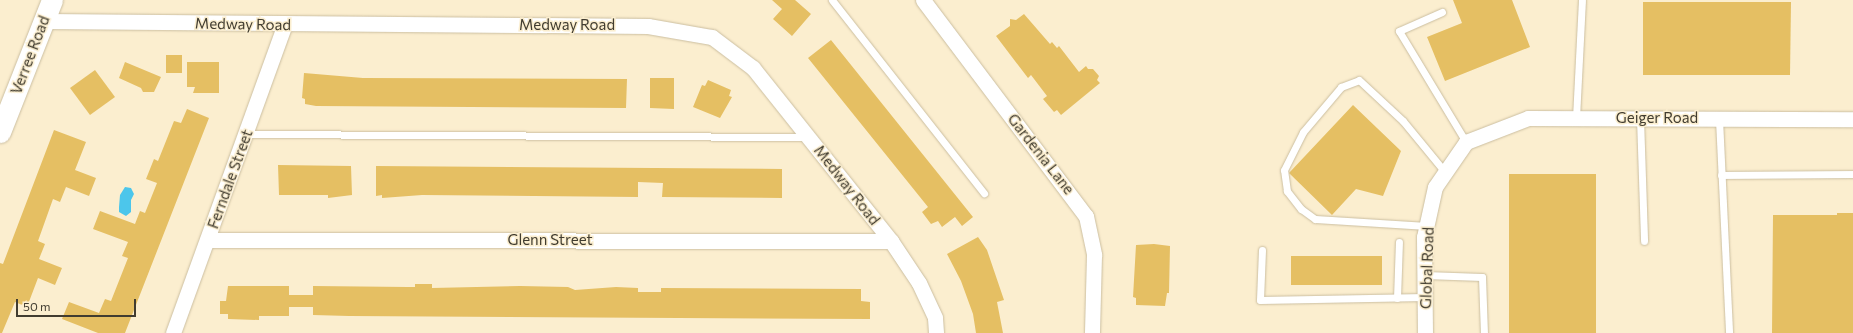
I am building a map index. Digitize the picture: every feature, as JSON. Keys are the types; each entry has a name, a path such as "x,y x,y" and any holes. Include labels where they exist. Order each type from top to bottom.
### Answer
{"main road":[{"name":"Verree Road","path":"0,132 52,0"}],"street":[{"name":"Gardenia Lane","path":"923,0 1086,216 1094,255 1092,333"},
{"name":"Medway Road","path":"44,21 648,26 712,37 753,68 891,241 919,283 935,318 936,333"},
{"name":"Ferndale Street","path":"173,333 208,240 285,24"},
{"name":"Geiger Road","path":"1466,142 1528,118 1853,119"},
{"name":"Global Road","path":"1425,333 1424,237 1435,187 1466,142"},
{"name":"Glenn Street","path":"208,240 891,241"}],"lane":[{"path":"832,0 984,193"},
{"path":"1576,118 1582,0"},
{"path":"1442,12 1399,32 1466,142"},
{"path":"1427,226 1315,219 1301,209 1287,191 1284,170 1303,132 1341,87 1359,80 1403,121 1445,172"},
{"path":"1640,118 1644,241"},
{"path":"1719,118 1729,333"},
{"path":"246,134 808,137"},
{"path":"1721,175 1853,174"},
{"path":"1397,298 1399,242"},
{"path":"1262,250 1260,300 1425,297"},
{"path":"1425,275 1482,277 1484,333"}],"water":[{"path":"125,187 131,188 134,194 131,200 131,212 126,216 119,212 120,195"}],"building":[{"path":"772,0 795,0 811,14 792,36 773,19 782,9"},
{"path":"1453,0 1512,0 1530,47 1445,81 1427,37 1462,23"},
{"path":"1643,2 1791,2 1790,75 1643,75"},
{"path":"1024,14 1050,44 1052,42 1057,48 1059,46 1079,72 1086,66 1088,69 1093,69 1099,76 1097,80 1100,83 1061,115 1057,110 1054,112 1043,99 1047,96 1031,75 1028,78 996,36 1010,26 1010,19 1016,20"},
{"path":"831,40 973,217 962,226 955,217 942,227 938,221 931,224 922,212 928,207 808,58"},
{"path":"166,55 182,55 182,73 166,73"},
{"path":"125,62 161,77 154,92 143,92 141,88 119,78"},
{"path":"187,62 219,62 219,93 193,93 195,87 187,87"},
{"path":"95,70 115,97 90,115 70,88"},
{"path":"304,73 363,78 627,79 626,108 316,106 305,104 305,99 302,98"},
{"path":"650,78 674,78 674,109 650,108"},
{"path":"708,80 731,90 729,96 732,97 720,118 693,107 702,85 705,86"},
{"path":"1353,105 1401,151 1383,196 1356,189 1332,215 1289,173"},
{"path":"187,109 209,118 125,333 98,333 62,319 69,302 99,313 105,299 111,301 128,258 122,256 128,242 93,229 100,211 135,224 140,211 145,213 157,183 146,179 154,159 158,161 174,121 181,123"},
{"path":"54,130 86,142 75,170 96,178 89,196 66,187 60,202 53,199 38,241 45,244 39,259 62,268 55,285 38,278 27,307 15,302 2,333 0,333 0,263 3,264"},
{"path":"278,165 351,166 352,195 328,198 328,195 279,195"},
{"path":"376,166 782,169 782,198 662,197 663,183 638,182 638,197 422,195 382,198 382,195 376,196"},
{"path":"1509,174 1596,174 1596,333 1509,333"},
{"path":"1837,213 1853,213 1853,333 1772,333 1773,215 1837,215"},
{"path":"978,237 987,250 1004,300 997,302 1003,333 976,333 973,314 961,281 947,254"},
{"path":"1154,244 1170,246 1169,293 1167,293 1165,306 1136,305 1136,298 1133,297 1136,245"},
{"path":"1291,256 1382,256 1382,285 1291,285"},
{"path":"415,284 432,284 432,288 520,286 568,287 575,290 616,287 638,288 638,292 661,292 661,288 861,289 861,301 870,302 870,319 349,316 313,315 313,307 289,307 289,316 259,316 259,320 228,319 228,314 220,314 220,301 226,301 228,286 289,286 289,295 313,295 313,286 415,287"}]}
